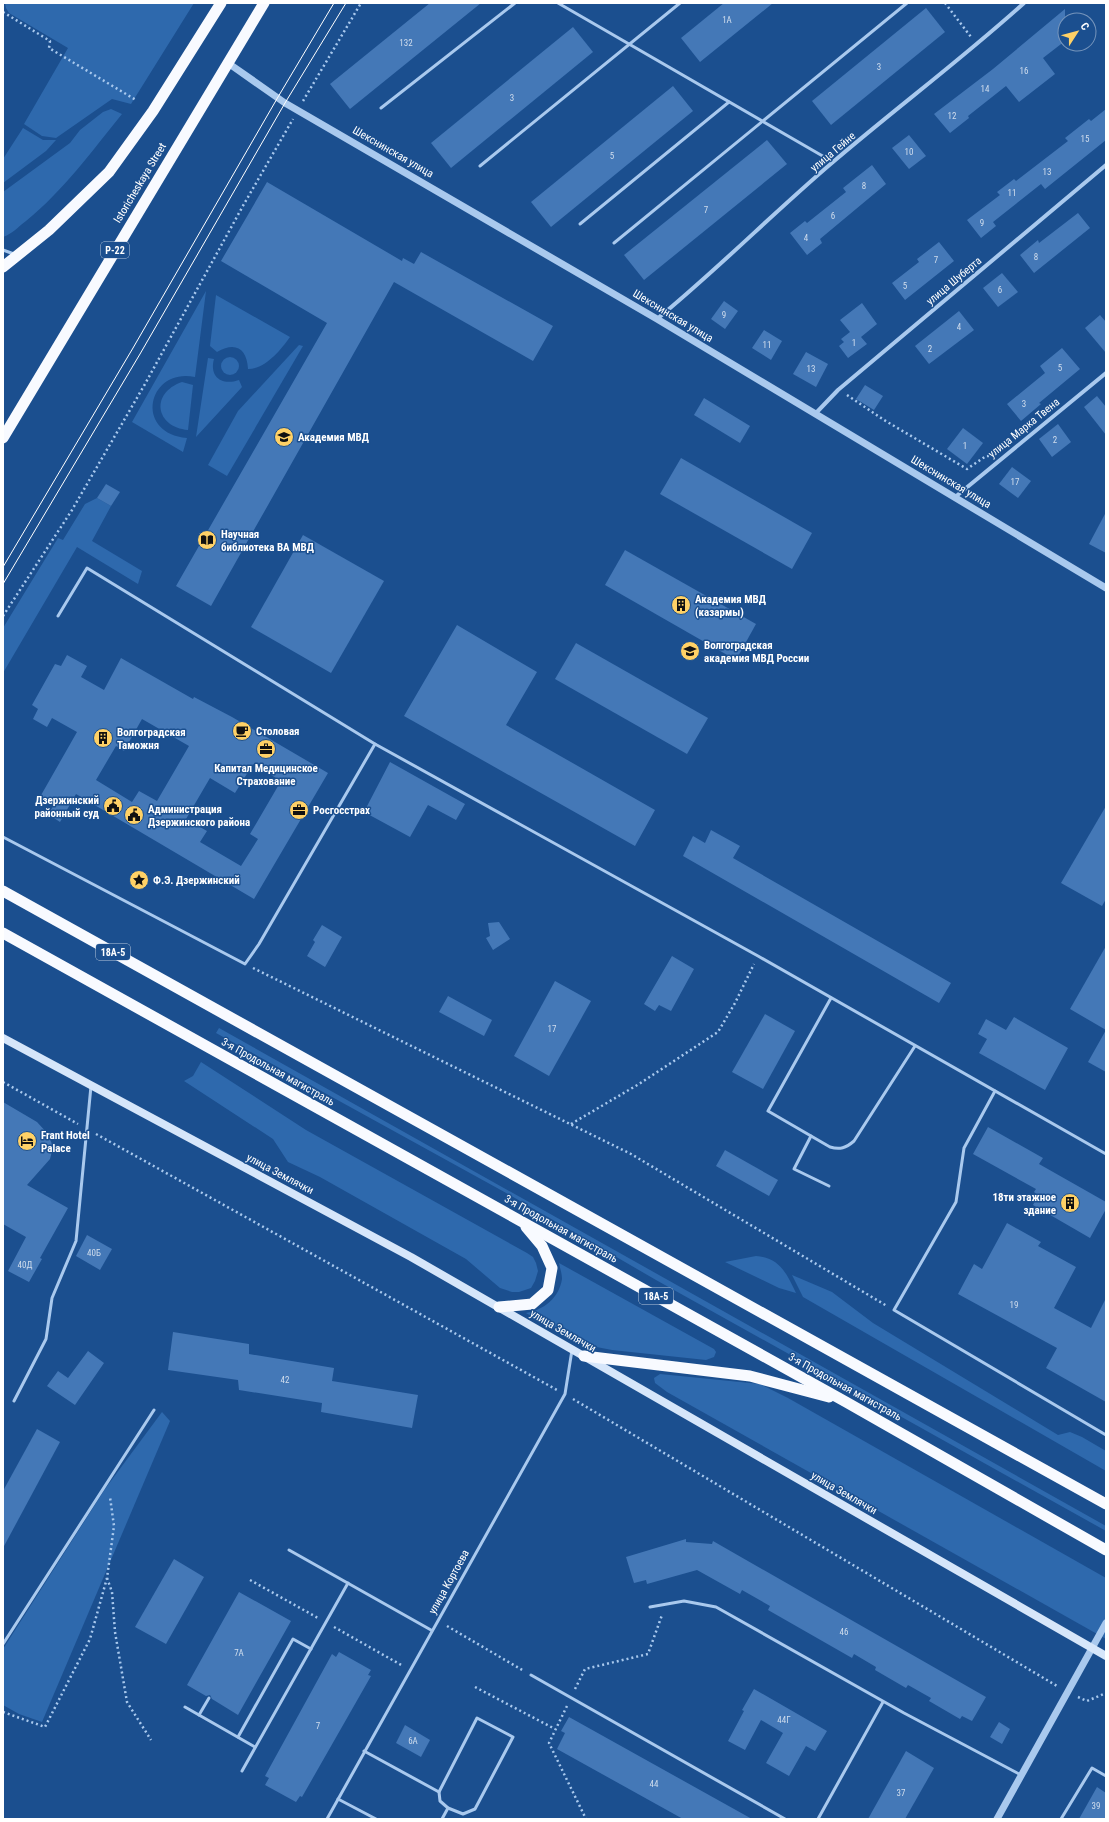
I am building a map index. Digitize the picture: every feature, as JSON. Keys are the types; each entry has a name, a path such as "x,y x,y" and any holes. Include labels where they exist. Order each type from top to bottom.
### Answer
{"highway":[{"path":"3,267 49,230 109,172 153,111 221,3"},
{"name":"Istoricheskaya Street","path":"3,438 264,3"},
{"name":"18А-5","path":"3,891 1106,1504"},
{"name":"3-я Продольная магистраль","path":"3,933 846,1402 1106,1550"},
{"path":"499,1307 532,1304 548,1290 552,1268 542,1246 522,1222"},
{"path":"584,1356 750,1376 846,1402"}],"main road":[{"name":"улица Землячки","path":"3,1038 397,1249 1106,1656"}],"street":[{"name":"улица Гейне","path":"657,319 700,283 833,162 977,45 1024,3"},
{"name":"Шекснинская улица","path":"228,63 298,110 657,319 816,413 954,498 1105,586"},
{"name":"улица Шуберта","path":"816,413 838,390 1106,164"},
{"name":"улица Марка Твена","path":"954,498 1106,373"},
{"path":"997,1819 1106,1623"}],"lane":[{"path":"381,108 515,3"},
{"path":"558,3 833,162"},
{"path":"480,166 680,3"},
{"path":"614,243 907,3"},
{"path":"580,224 729,102"},
{"path":"3,250 18,255"},
{"path":"58,616 87,568 375,744 758,956 1106,1153"},
{"path":"3,837 245,964 375,744"},
{"path":"831,998 768,1111 811,1136 838,1149 847,1147 854,1140 915,1046"},
{"path":"14,1400 46,1339 52,1298 76,1241 91,1084"},
{"path":"995,1091 964,1148 956,1202 894,1310 1106,1435"},
{"path":"811,1136 794,1168 829,1186"},
{"name":"улица Кортоева","path":"326,1819 565,1394 572,1349"},
{"path":"3,1644 154,1410"},
{"path":"289,1550 432,1630"},
{"path":"242,1771 348,1583"},
{"path":"650,1607 684,1601 716,1607 884,1702 1021,1775"},
{"path":"238,1737 293,1639 311,1649"},
{"path":"531,1675 785,1819"},
{"path":"199,1715 209,1698"},
{"path":"818,1819 884,1702"},
{"path":"185,1707 255,1747"},
{"path":"477,1718 513,1737 475,1810 463,1814 448,1808 440,1801 439,1792 477,1718"},
{"path":"364,1751 439,1792"},
{"path":"1061,1819 1092,1768 1106,1776"},
{"path":"338,1799 376,1819"},
{"path":"442,1819 448,1808"}],"path":[{"path":"3,616 72,510 133,404 244,204 360,3"},
{"path":"945,3 977,45"},
{"path":"3,12 50,41 49,48 136,100"},
{"path":"838,390 884,420 967,469 986,456 1003,457"},
{"path":"570,1124 639,1084 718,1032 735,1003 758,956"},
{"path":"245,964 637,1158 894,1310"},
{"path":"3,1082 565,1394 1067,1692 1087,1701 1106,1693"},
{"path":"3,1712 45,1727 90,1639 107,1578 114,1526 110,1492"},
{"path":"107,1578 112,1592 115,1632 127,1702 151,1740"},
{"path":"586,1819 549,1743 585,1669 648,1654 666,1604"},
{"path":"438,1620 531,1675"},
{"path":"475,1687 555,1729"}],"shaded area":[{"path":"5,3 194,3 131,104 112,99 56,138 42,136 24,124 68,48 9,13"},
{"path":"111,109 122,114 77,170 40,209 15,230 3,237 3,192 70,143 80,130 103,112"},
{"path":"23,128 43,140 56,140 46,151 3,183 3,159"},
{"path":"206,291 195,377 179,377 166,382 158,391 153,402 153,414 159,425 170,434 187,438 183,452 132,422"},
{"path":"216,295 290,337 272,358 266,363 254,368 248,369 243,352 235,347 230,347 217,352 210,346"},
{"path":"299,345 303,346 227,476 208,465 238,411"},
{"path":"230,357 236,360 239,366 236,372 230,375 224,372 221,366 224,360"},
{"path":"208,358 214,359 213,371 218,378 227,382 239,380 242,387 196,437"},
{"path":"182,382 193,385 188,430 177,428 169,423 163,416 161,409 161,401 165,394 172,387"},
{"path":"97,498 111,506 92,541 142,571 138,584 77,547 3,673 3,628 58,538 63,540 85,504"},
{"path":"219,1028 1106,1526 1106,1531 656,1280 508,1194 216,1033"},
{"path":"201,1062 306,1130 533,1257 538,1271 531,1288 519,1292 512,1292 500,1288 466,1259 320,1177 288,1162 273,1139 184,1081 193,1076"},
{"path":"756,1256 771,1260 782,1268 796,1293 779,1288 725,1262"},
{"path":"559,1263 714,1349 716,1352 714,1357 706,1360 612,1350 581,1344 526,1313 545,1306 558,1292 562,1279"},
{"path":"792,1275 832,1292 873,1323 1058,1435 1070,1432 1106,1451 1106,1471 803,1297"},
{"path":"660,1374 760,1384 788,1398 1106,1578 1106,1639 667,1392 655,1383 654,1378"},
{"path":"162,1412 170,1421 42,1722 19,1714 3,1705 3,1649 105,1489"}],"building":[{"path":"430,3 481,3 350,109 330,84"},
{"path":"724,3 773,3 700,62 681,38"},
{"path":"926,8 945,32 831,125 812,101"},
{"path":"1057,16 1057,47 1043,58 1055,74 1019,102 1006,86 968,116 969,118 950,133 934,114 993,69"},
{"path":"573,27 593,52 451,168 431,143"},
{"path":"673,86 693,111 551,227 531,202"},
{"path":"1106,109 1106,140 1045,189 1041,184 993,222 996,226 981,238 967,220 1000,195 997,192 1014,179 1016,181 1068,141 1065,138 1089,119 1091,121"},
{"path":"909,135 926,156 909,169 892,148"},
{"path":"767,140 787,164 644,280 624,255"},
{"path":"872,165 886,184 820,239 822,243 807,255 790,233 805,221 807,223 846,192 843,188"},
{"name":"Академия МВД","path":"267,182 402,261 403,258 414,264 421,252 553,326 533,361 394,282 211,606 176,586 327,323 221,261"},
{"path":"1078,213 1090,228 1034,273 1020,255 1038,240 1039,243"},
{"path":"939,242 954,261 905,300 892,283 919,262 917,259"},
{"path":"1002,273 1018,292 998,307 983,288"},
{"path":"724,301 738,311 725,329 711,319"},
{"path":"862,303 877,324 861,337 867,344 848,358 839,346 844,342 841,339 850,332 840,320"},
{"path":"959,311 974,330 929,364 915,346"},
{"path":"1100,315 1106,322 1106,353 1085,328"},
{"path":"764,330 782,341 771,360 752,348"},
{"path":"1062,348 1080,369 1039,403 1041,404 1021,421 1007,404 1045,373 1040,366"},
{"path":"806,352 828,364 816,387 793,374"},
{"path":"865,385 883,396 874,410 856,399"},
{"path":"1097,396 1106,407 1106,435 1084,407"},
{"path":"704,398 750,426 740,443 694,415"},
{"path":"1058,424 1071,442 1052,457 1039,439"},
{"path":"963,428 983,443 967,464 947,449"},
{"path":"681,458 812,533 792,569 660,494"},
{"path":"1012,467 1031,481 1018,498 999,484"},
{"path":"106,484 120,492 111,506 97,498"},
{"path":"1106,512 1106,553 1089,544"},
{"path":"303,535 384,581 331,673 251,627"},
{"name":"Академия МВД (казармы)","path":"625,550 756,624 736,660 605,585"},
{"path":"457,625 537,672 506,725 655,810 635,846 404,716"},
{"path":"576,643 708,718 687,754 555,679"},
{"path":"67,655 87,666 81,677 104,690 121,658 193,699 194,697 232,717 328,773 254,899 76,794 60,822 48,814 54,805 40,797 77,732 52,718 47,727 33,719 38,709 32,705 55,664 61,666","holes":["142,719 189,746 157,801 139,791 132,802 96,780 116,746 124,751","253,764 281,781 250,834 258,839 241,866 200,842 207,831 186,819 210,778 235,793"]},
{"path":"390,762 465,804 456,820 428,805 410,837 364,812"},
{"path":"1106,806 1106,899 1102,906 1061,883"},
{"path":"711,830 740,846 733,858 951,983 939,1003 683,856 693,836 705,843"},
{"path":"499,922 510,939 493,950 486,938 490,936 488,923"},
{"path":"322,925 342,937 325,967 307,956 315,942 313,940"},
{"path":"1106,946 1106,1030 1070,1009"},
{"path":"672,956 694,969 671,1011 659,1005 655,1011 644,1004"},
{"path":"555,981 591,1001 549,1076 514,1056"},
{"path":"448,996 492,1020 484,1036 439,1012"},
{"path":"765,1014 795,1031 763,1089 732,1072"},
{"path":"1014,1017 1068,1048 1045,1090 979,1053 987,1039 978,1034 986,1019 1006,1030"},
{"path":"1106,1030 1106,1072 1088,1062"},
{"path":"3,1102 37,1122 48,1134 53,1147 50,1159 27,1185 68,1208 40,1258 42,1259 29,1282 8,1271 26,1237 3,1224"},
{"path":"988,1127 1043,1158 1039,1164 1106,1202 1106,1209 1090,1238 1033,1205 1038,1195 1034,1192 1036,1189 973,1154"},
{"path":"725,1150 778,1180 769,1196 716,1166"},
{"path":"1007,1223 1041,1242 1038,1246 1076,1267 1054,1308 1091,1328 1106,1298 1106,1402 1046,1368 1057,1348 958,1294 974,1264 982,1269"},
{"path":"87,1235 112,1249 100,1270 76,1256"},
{"path":"173,1332 249,1344 249,1354 334,1368 332,1381 418,1395 412,1428 321,1412 322,1403 239,1390 238,1380 168,1370"},
{"path":"88,1351 104,1363 75,1405 47,1386 58,1371 68,1378"},
{"path":"37,1429 60,1442 3,1548 3,1491"},
{"path":"686,1539 686,1542 712,1544 713,1541 986,1697 972,1721 962,1716 960,1719 929,1701 931,1698 908,1685 906,1688 875,1670 876,1667 854,1654 852,1658 768,1610 770,1606 742,1590 740,1594 697,1570 647,1584 646,1580 634,1583 626,1557"},
{"path":"174,1559 204,1577 166,1644 135,1627"},
{"path":"239,1592 291,1621 238,1715 212,1699 210,1695 206,1696 187,1685"},
{"path":"339,1652 371,1670 368,1675 371,1676 302,1797 300,1796 296,1802 265,1785 269,1778 265,1776 332,1654 336,1657"},
{"path":"754,1689 827,1731 815,1751 806,1746 789,1776 766,1763 783,1733 761,1720 745,1750 728,1741 744,1711 742,1710"},
{"path":"569,1717 752,1819 683,1819 557,1749 565,1733 561,1731"},
{"path":"999,1722 1010,1729 1002,1744 990,1737"},
{"path":"405,1725 430,1740 421,1757 396,1743"},
{"path":"906,1751 934,1768 905,1819 868,1819"},
{"path":"1097,1787 1106,1793 1106,1819 1079,1819"}],"tram line":[{"path":"3,567 133,348 334,3"},
{"path":"3,584 140,354 285,103 346,3"}],"place":[{"name":"Академия МВД","path":"284,437"},
{"name":"Научная библиотека ВА МВД","path":"207,540"},
{"name":"Академия МВД (казармы)","path":"681,605"},
{"name":"Волгоградская академия МВД России","path":"690,651"},
{"name":"Столовая","path":"242,731"},
{"name":"Волгоградская Таможня","path":"103,738"},
{"name":"Капитал Медицинское Страхование","path":"266,749"},
{"name":"Дзержинский районный суд","path":"113,806"},
{"name":"Росгосстрах","path":"299,810"},
{"name":"Администрация Дзержинского района","path":"134,815"},
{"name":"Ф.Э. Дзержинский","path":"139,880"},
{"name":"Frant Hotel Palace","path":"27,1141"},
{"name":"18ти этажное здание","path":"1070,1203"}]}
